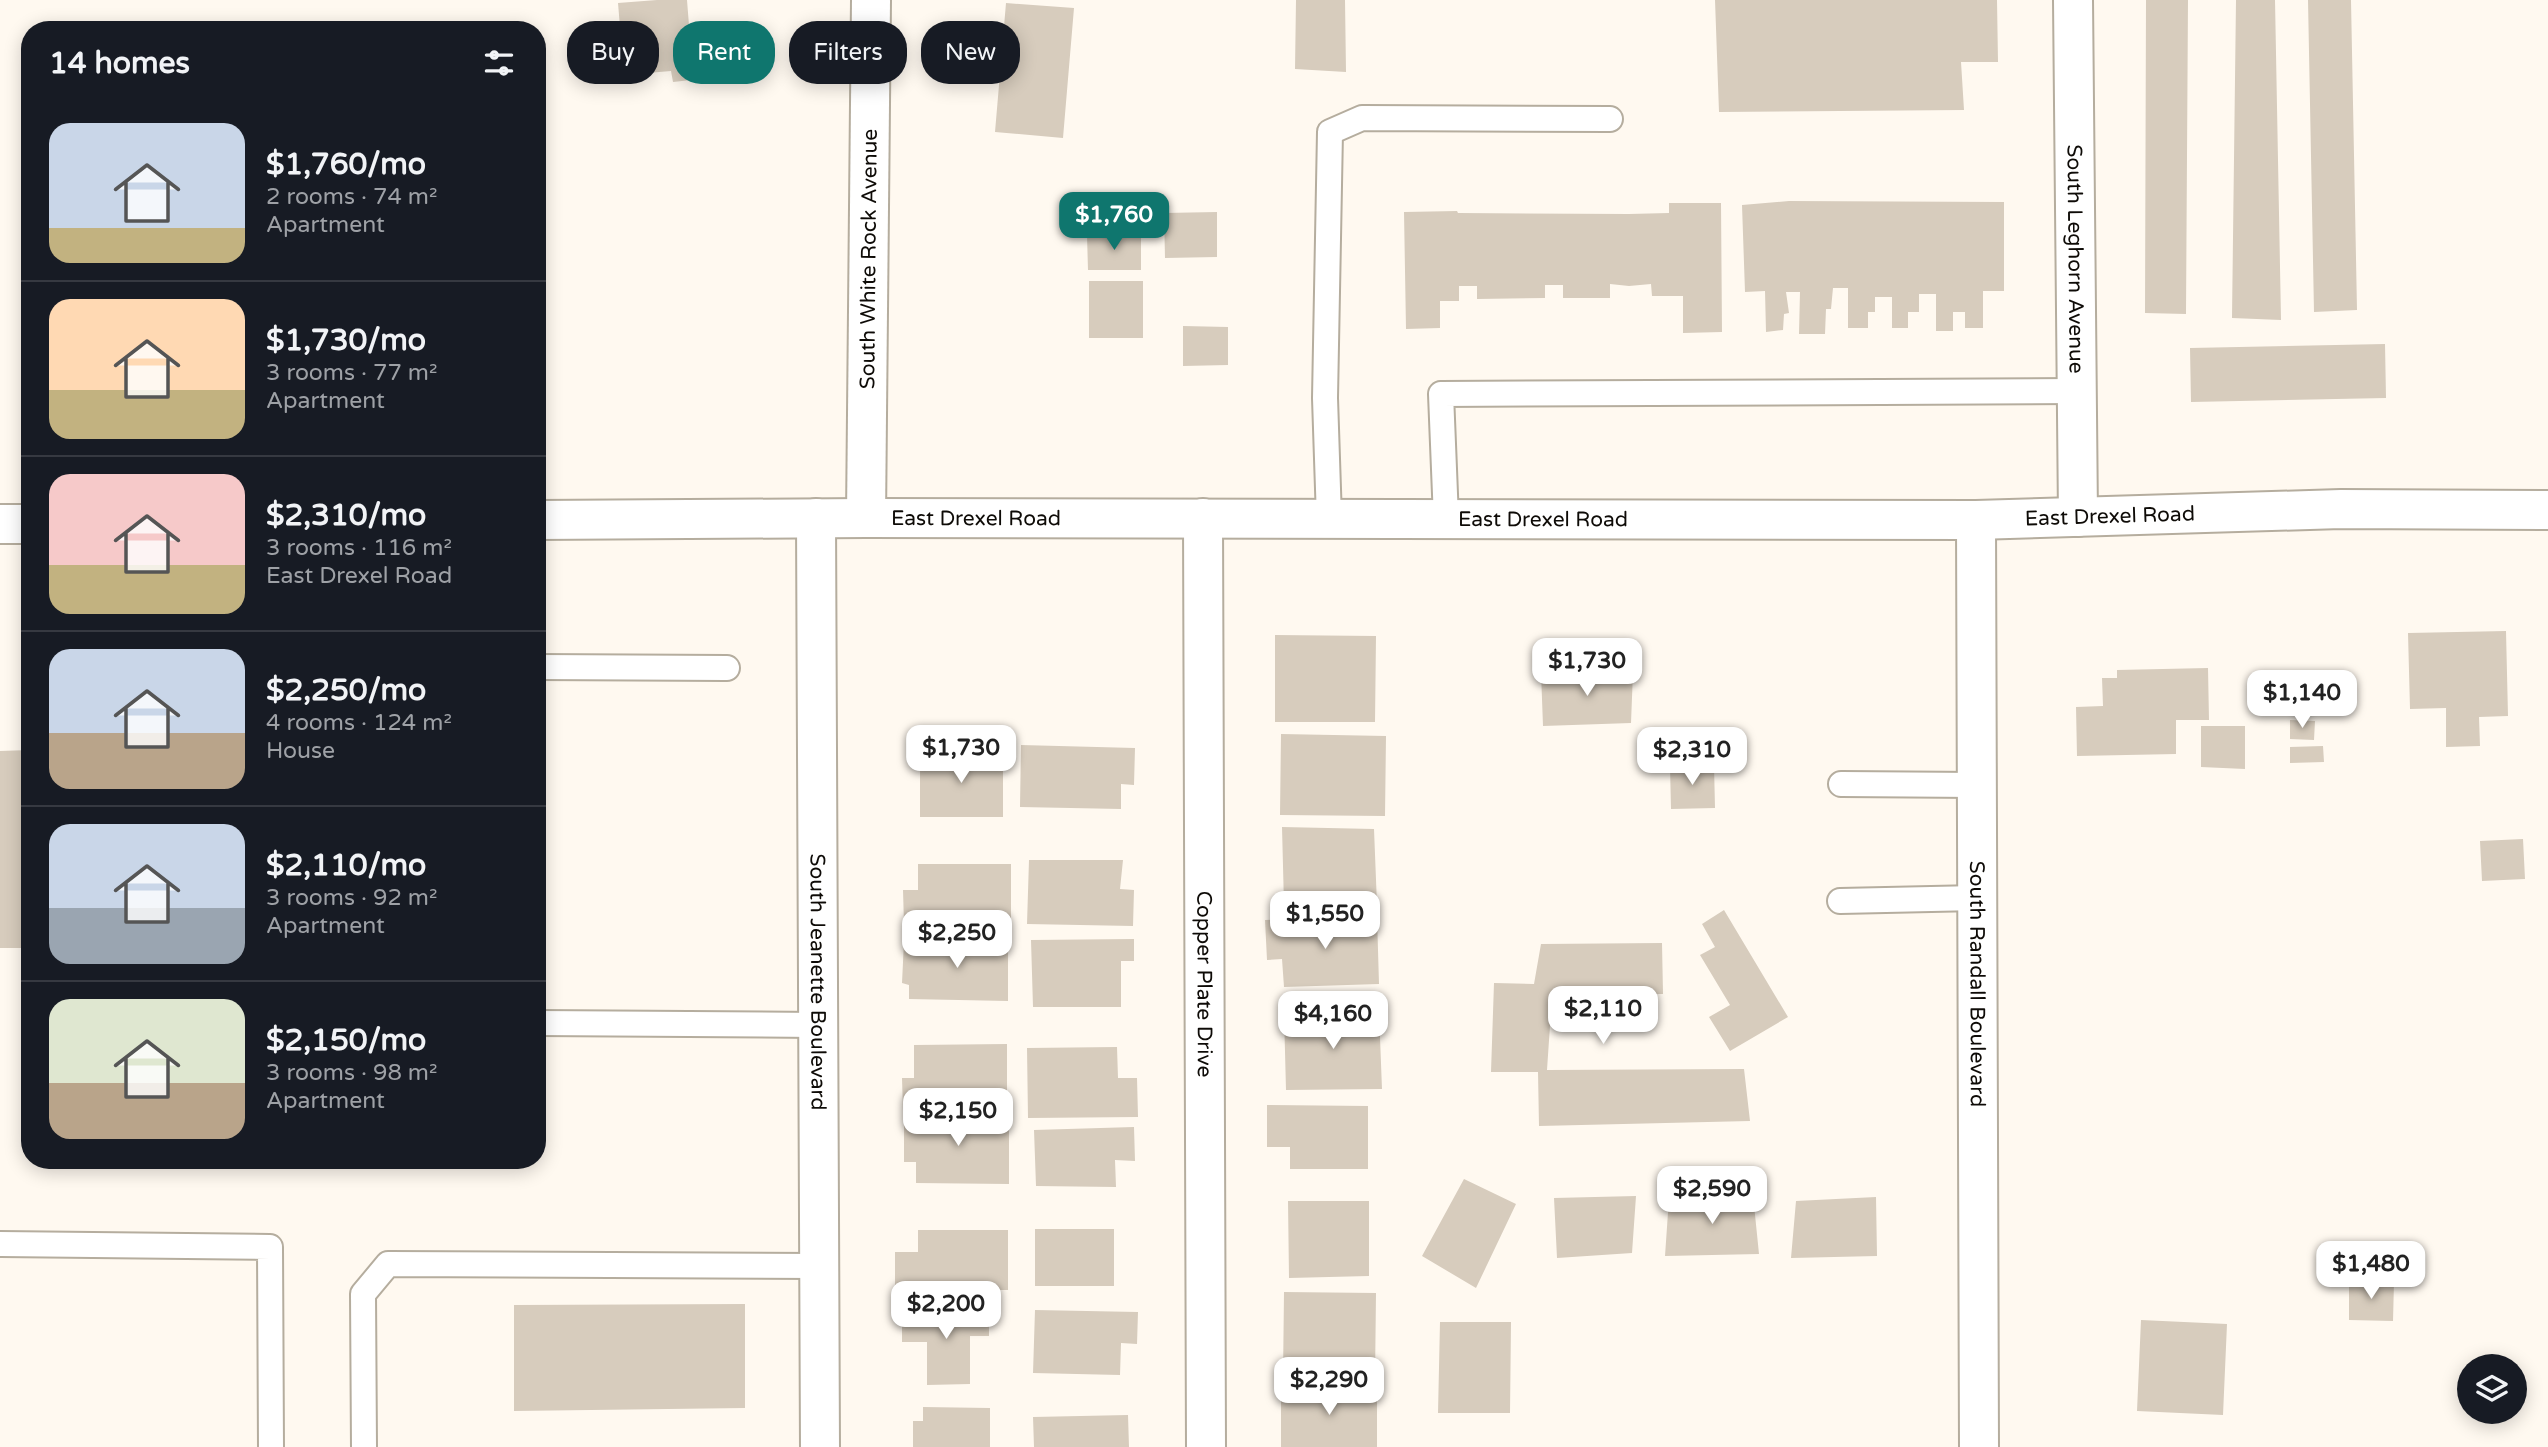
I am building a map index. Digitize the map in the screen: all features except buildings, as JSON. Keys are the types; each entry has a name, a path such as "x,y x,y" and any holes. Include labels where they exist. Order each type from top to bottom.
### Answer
{"street":[{"name":"South White Rock Avenue","path":"866,518 871,0"},
{"name":"South Leghorn Avenue","path":"2073,0 2078,517"},
{"name":"East Drexel Road","path":"546,520 1976,520 2341,509 2548,510"},
{"name":"South Jeanette Boulevard","path":"816,518 820,1447"},
{"name":"Copper Plate Drive","path":"1203,518 1206,1447"},
{"name":"South Randall Boulevard","path":"1976,520 1979,1447"},
{"path":"0,524 21,524"}],"lane":[{"path":"1329,519 1325,398 1330,132 1362,118 1610,119"},
{"path":"1446,519 1441,394 2077,391"},
{"path":"546,667 727,668"},
{"path":"1841,784 1977,785"},
{"path":"1840,901 1977,898"},
{"path":"546,1023 818,1025"},
{"path":"0,1244 270,1247 271,1447"},
{"path":"364,1447 363,1294 388,1264 819,1266"}]}
